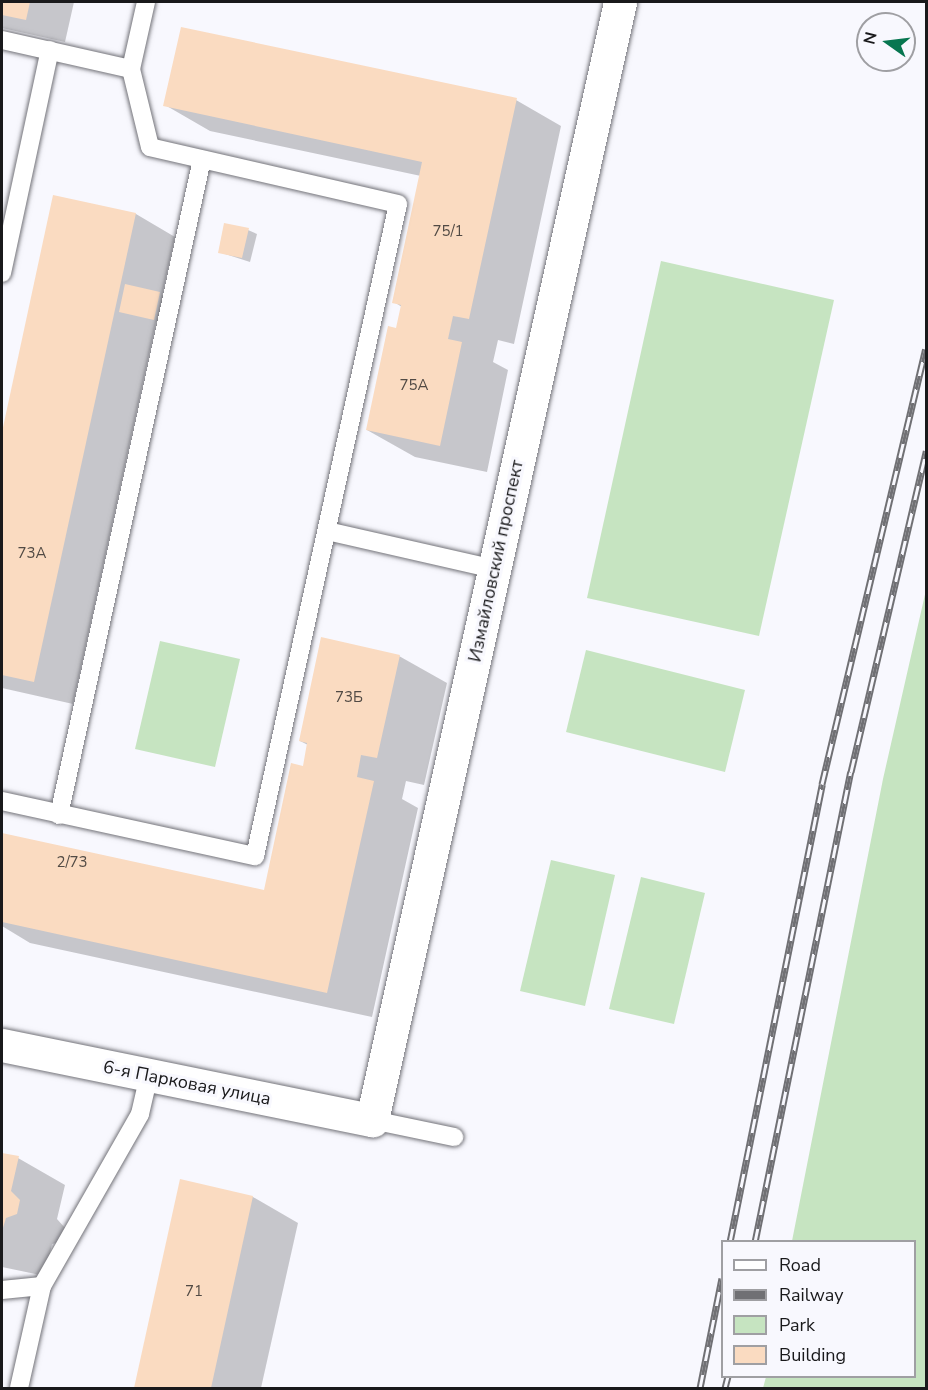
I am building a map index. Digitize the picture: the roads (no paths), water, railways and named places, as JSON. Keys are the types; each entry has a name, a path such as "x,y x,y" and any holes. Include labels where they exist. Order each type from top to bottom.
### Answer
{"street":[{"name":"Измайловский проспект","path":"372,1120 620,2"},
{"name":"6-я Парковая улица","path":"2,1045 372,1120"}],"lane":[{"path":"2,801 255,856 398,204 150,147 130,69 146,2"},
{"path":"2,40 130,69"},
{"path":"2,273 50,50"},
{"path":"59,815 202,159"},
{"path":"327,531 494,569"},
{"path":"19,1389 42,1286 140,1114 149,1076"},
{"path":"372,1120 454,1137"},
{"path":"2,1290 42,1286"}],"railway":[{"path":"730,1240 822,784 926,349"},
{"path":"755,1240 851,772 926,451"},
{"path":"700,1388 721,1283"},
{"path":"725,1388 728,1378"}]}
